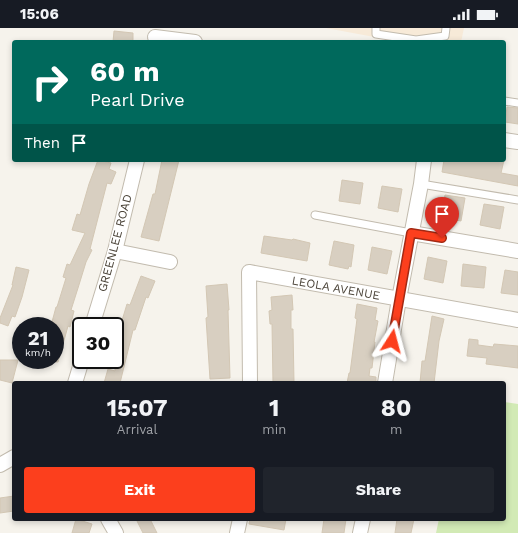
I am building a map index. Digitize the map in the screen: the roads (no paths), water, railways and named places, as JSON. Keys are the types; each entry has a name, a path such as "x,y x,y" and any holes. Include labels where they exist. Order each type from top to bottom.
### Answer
{"street":[{"path":"155,36 182,40"},
{"path":"506,140 518,142"},
{"name":"GREENLEE ROAD","path":"95,317 115,251 137,162"},
{"path":"385,381 398,299 421,184 424,162"},
{"path":"411,233 518,251"},
{"path":"115,251 170,262"},
{"name":"LEOLA AVENUE","path":"250,381 249,272 518,320"},
{"path":"76,381 79,369"},
{"path":"0,465 12,458"},
{"path":"109,521 116,533"},
{"path":"237,533 240,521"},
{"path":"360,533 363,521"}],"lane":[{"path":"376,28 376,34 416,40 445,36 446,28"},
{"path":"506,101 518,103"},
{"path":"421,184 518,200"},
{"path":"315,215 411,233"}]}
